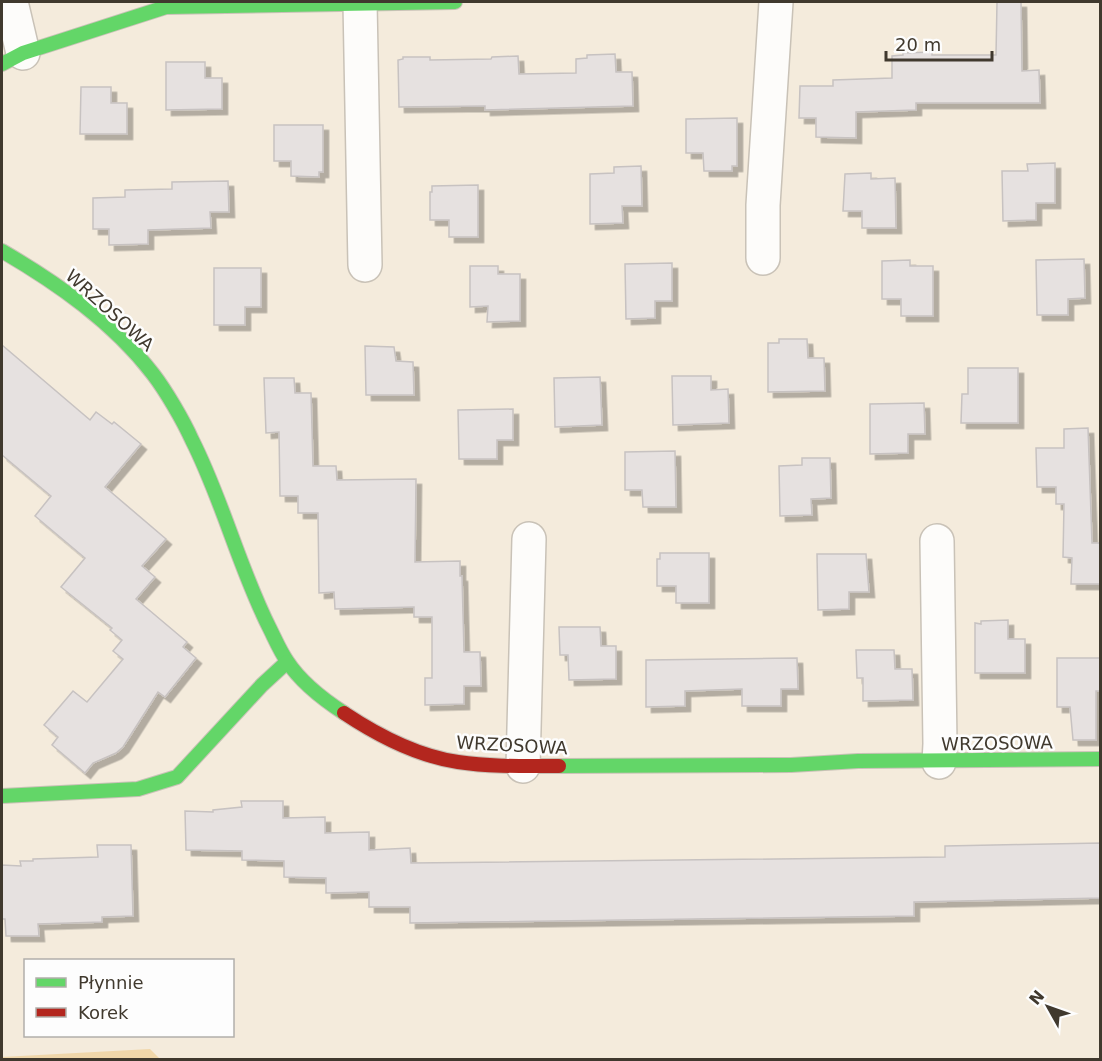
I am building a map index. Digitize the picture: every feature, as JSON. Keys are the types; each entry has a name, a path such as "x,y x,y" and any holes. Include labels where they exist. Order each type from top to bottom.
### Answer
{"street":[{"path":"11,2 12,58 166,7 455,2"},
{"path":"360,2 365,265"},
{"path":"763,258 763,205 776,2"},
{"name":"WRZOSOWA","path":"2,251 42,274 80,303 117,335 153,374 192,439 219,501 255,599 287,662 322,698 356,721 408,748 457,762 523,766 1101,759"},
{"path":"523,766 529,539"},
{"path":"937,541 939,762"},
{"path":"2,796 138,789 177,777 262,685 287,662"}],"shaded area":[{"path":"150,1049 160,1059 2,1059 2,1057"}],"building":[{"path":"997,2 1021,2 1022,71 1039,70 1040,103 916,103 916,110 856,112 856,138 816,137 816,118 799,118 800,86 833,86 833,80 892,78 892,56 903,55 903,53 932,52 932,55 996,55"},
{"path":"615,54 616,72 632,72 633,106 485,110 485,106 399,107 398,60 403,57 430,57 430,60 518,56 519,74 576,73 576,59 587,58 587,55"},
{"path":"166,62 205,62 205,78 222,78 222,109 166,110"},
{"path":"81,87 111,87 111,103 127,103 127,134 80,134"},
{"path":"737,118 737,166 732,166 732,171 704,171 703,153 686,153 686,119"},
{"path":"274,125 323,125 323,172 319,172 319,177 291,176 291,161 274,161"},
{"path":"1055,163 1055,203 1036,203 1036,220 1003,221 1002,171 1028,171 1027,164"},
{"path":"641,166 642,206 622,206 623,223 590,224 590,174 614,173 614,167"},
{"path":"871,173 871,179 895,178 896,228 862,228 862,211 843,211 845,174"},
{"path":"228,181 229,212 210,212 211,228 148,230 148,244 109,245 109,229 93,229 93,198 125,197 125,190 172,189 172,182"},
{"path":"478,185 478,237 449,237 449,220 430,220 432,186"},
{"path":"1084,259 1085,298 1068,299 1068,315 1037,315 1036,260"},
{"path":"910,260 910,266 933,266 933,316 901,316 901,299 882,299 882,261"},
{"path":"672,263 672,301 655,301 655,318 626,319 625,264"},
{"path":"470,266 498,266 498,274 520,274 520,321 487,322 488,306 470,307"},
{"path":"214,268 261,268 261,307 245,307 245,325 214,325"},
{"path":"779,339 807,339 808,358 824,358 825,391 768,392 768,343 779,343"},
{"path":"2,345 90,420 96,412 112,424 114,422 141,444 105,487 166,539 142,566 155,577 136,599 187,642 183,647 196,658 165,697 158,692 123,747 116,753 93,763 85,773 52,745 58,737 44,725 73,691 87,702 123,659 113,651 122,640 110,630 112,628 61,587 85,558 35,516 51,496 2,455"},
{"path":"365,346 394,347 396,361 413,362 414,395 366,395"},
{"path":"968,368 1018,368 1018,423 961,423 962,394 968,394"},
{"path":"672,376 711,376 711,390 728,389 729,423 673,425"},
{"path":"600,377 602,425 555,427 554,378"},
{"path":"264,378 294,378 295,393 311,393 313,466 336,466 337,480 416,479 415,562 460,561 464,652 480,652 481,686 464,686 464,704 425,705 425,678 432,678 432,617 414,617 414,607 335,609 334,592 319,593 318,513 298,513 298,496 280,496 279,432 266,433"},
{"path":"924,403 925,434 908,434 908,453 870,454 870,404"},
{"path":"513,409 513,440 497,440 497,459 459,459 458,410"},
{"path":"1088,428 1092,543 1100,543 1101,584 1071,584 1072,558 1063,557 1064,504 1056,504 1056,487 1037,487 1036,448 1064,448 1064,429"},
{"path":"675,451 676,507 643,507 642,490 625,490 625,452"},
{"path":"802,458 830,458 831,498 811,499 812,515 780,516 779,466 802,465"},
{"path":"660,553 709,553 709,603 676,603 676,586 657,586 657,559 660,559"},
{"path":"817,554 866,554 869,592 849,592 849,609 818,610"},
{"path":"1008,620 1008,639 1025,639 1025,673 975,673 975,623"},
{"path":"559,627 600,627 601,646 616,646 616,679 569,680 568,655 560,655"},
{"path":"856,650 894,650 895,669 912,669 913,700 863,701 863,678 857,678"},
{"path":"797,658 798,689 781,689 781,706 742,706 742,689 685,691 685,706 646,707 646,660"},
{"path":"1057,658 1101,658 1101,691 1096,691 1096,740 1073,740 1070,707 1057,707"},
{"path":"241,801 283,801 283,818 325,817 325,833 369,832 369,850 410,848 411,863 945,857 945,846 1101,843 1101,898 914,902 914,916 410,923 410,907 369,907 369,892 326,893 326,878 284,877 284,861 242,860 242,851 186,850 185,811 213,812 213,810 242,807"},
{"path":"97,845 131,845 133,916 102,917 102,922 38,924 39,936 6,936 5,919 2,919 2,865 21,866 20,861 33,861 33,859 98,857"}],"traffic: fast":[{"path":"2,64 23,53 166,7 455,2"},
{"path":"2,251 43,276 83,305 120,337 153,374 179,415 203,463 249,582 282,653 305,683 344,713"},
{"path":"2,796 138,789 177,777 262,685 287,662"},
{"path":"559,766 791,765 858,761 1100,759"}],"traffic: jam":[{"path":"344,713 398,744 443,759 483,765 559,766"}]}
